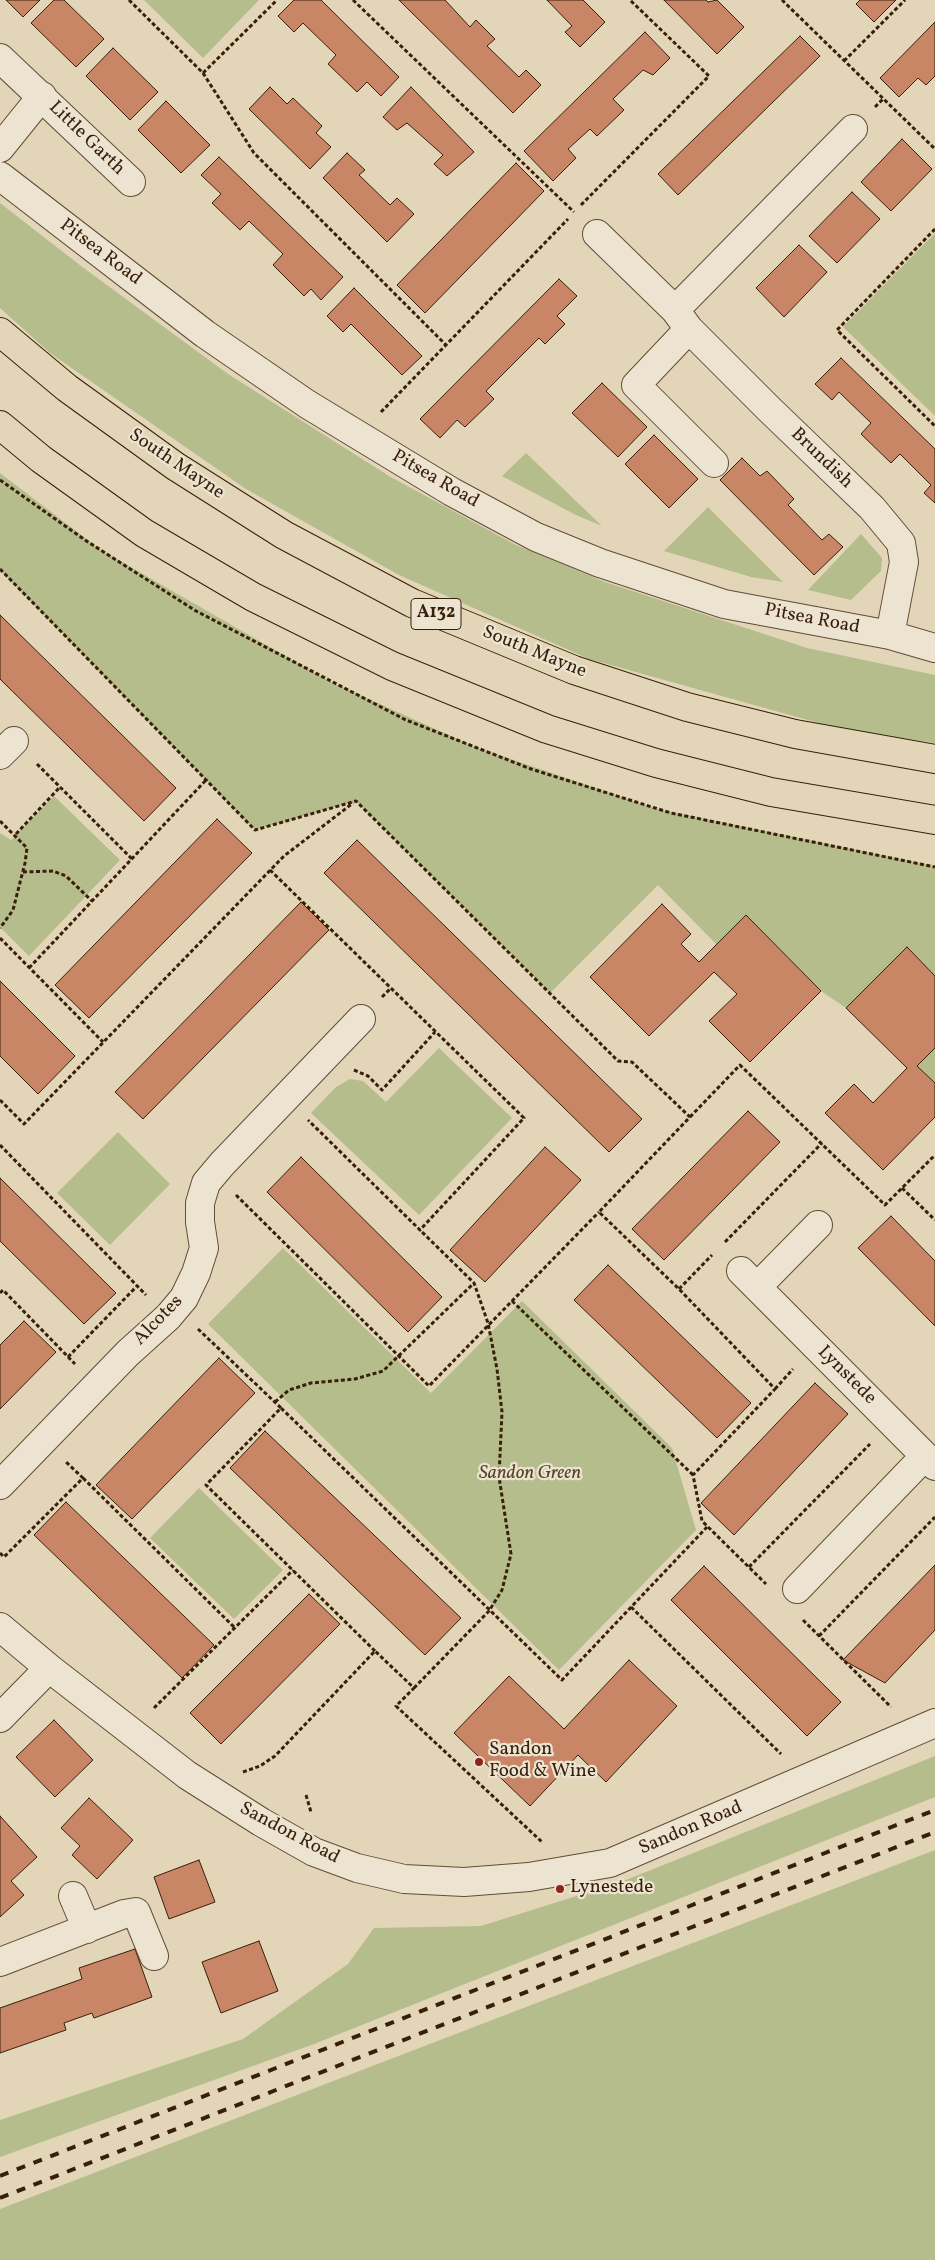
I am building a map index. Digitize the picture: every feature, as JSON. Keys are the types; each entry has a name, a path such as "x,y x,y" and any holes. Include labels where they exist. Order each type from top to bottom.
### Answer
{"main road":[{"name":"South Mayne","path":"0,332 67,388 174,466 284,535 412,603 574,670 687,707 795,734 935,759"},
{"path":"0,425 41,458 144,533 254,597 392,666 547,729 656,763 771,792 935,820"}],"street":[{"name":"Little Garth","path":"0,58 131,182"},
{"name":"Little Garth","path":"0,148 42,96"},
{"path":"714,463 636,385 682,320 853,129"},
{"name":"Pitsea Road","path":"0,176 205,334 307,404 452,492 536,537 600,563 724,604 890,635 935,648"},
{"name":"Brundish","path":"597,234 872,508 901,542 904,562 890,635"},
{"name":"Alcotes","path":"0,1485 128,1353 168,1317 184,1298 196,1273 204,1248 200,1222 200,1203 206,1183 360,1019"},
{"name":"Lynstede","path":"818,1225 749,1279 930,1461"},
{"path":"798,1602 930,1461"},
{"name":"Sandon Road","path":"0,1627 49,1668 188,1775 261,1822 314,1852 357,1868 404,1879 464,1882 529,1878 610,1863 935,1723"},
{"path":"0,1718 49,1668"},
{"path":"73,1896 87,1929"},
{"path":"0,1962 124,1914 136,1912 154,1956"}],"path":[{"path":"129,0 203,73 254,153 445,344"},
{"path":"203,73 277,0"},
{"path":"353,0 574,212"},
{"path":"379,414 445,344 709,76 630,0"},
{"path":"782,0 935,149"},
{"path":"844,61 905,0"},
{"path":"935,229 837,330 935,426"},
{"path":"0,569 255,830 356,801"},
{"path":"7,748 60,787 132,859"},
{"path":"29,968 206,780"},
{"path":"16,834 60,787"},
{"path":"0,1100 24,1124 284,856 356,801"},
{"path":"356,801 618,1061 632,1062 690,1116"},
{"path":"0,821 16,834 27,848 13,910 0,928"},
{"path":"270,870 524,1118 420,1230"},
{"path":"23,872 53,871 66,876 92,901"},
{"path":"0,938 103,1042"},
{"path":"350,1070 368,1076 382,1090 435,1032"},
{"path":"229,1188 429,1386 740,1065 885,1205 935,1155"},
{"path":"301,1113 474,1283 488,1325 498,1369 502,1412 499,1477 511,1554 502,1590 489,1611 396,1706 548,1848"},
{"path":"720,1247 822,1144"},
{"path":"0,1146 168,1317"},
{"path":"902,1188 935,1220"},
{"path":"599,1212 679,1289 775,1389"},
{"path":"679,1289 713,1254"},
{"path":"275,1402 289,1390 312,1383 355,1379 383,1371 474,1283"},
{"path":"68,1357 137,1286"},
{"path":"0,1293 3,1290 81,1371"},
{"path":"512,1301 693,1475 702,1522 770,1588"},
{"path":"194,1324 562,1680 708,1527"},
{"path":"693,1475 794,1368"},
{"path":"281,1408 206,1485 414,1688"},
{"path":"749,1567 871,1443"},
{"path":"62,1458 235,1628"},
{"path":"0,1553 4,1557 83,1478"},
{"path":"819,1636 935,1517"},
{"path":"149,1714 293,1570"},
{"path":"798,1602 819,1636 893,1709"},
{"path":"631,1607 783,1757"},
{"path":"260,1766 275,1756 375,1651"},
{"path":"306,1795 308,1806 315,1818"}],"green space":[{"path":"144,0 259,0 203,58"},
{"path":"0,203 81,266 228,374 389,476 516,545 605,582 807,648 935,675 935,743 840,729 589,659 399,575 246,489 50,353 0,308"},
{"path":"935,233 935,416 843,327"},
{"path":"526,453 602,526 576,515 502,476"},
{"path":"0,473 101,550 329,681 473,746 657,809 935,866 935,976 907,948 846,1008 821,991 746,915 717,945 658,885 550,993 356,801 255,830 0,570"},
{"path":"708,507 783,582 751,577 664,551"},
{"path":"861,534 882,558 881,571 851,600 808,590"},
{"path":"54,796 120,860 29,956 0,927 0,833 11,840"},
{"path":"439,1048 512,1118 419,1215 311,1113 336,1087 350,1079 363,1081 386,1102"},
{"path":"935,1048 935,1083 917,1066"},
{"path":"118,1132 170,1184 110,1245 57,1193"},
{"name":"Sandon Green","path":"283,1248 431,1393 522,1301 672,1448 696,1530 559,1670 208,1324"},
{"path":"199,1488 283,1570 234,1619 150,1538"},
{"path":"935,1756 935,1797 314,2044 0,2157 0,2120 243,2039 348,1964 374,1928 481,1926 621,1882"},
{"path":"935,1850 935,2260 0,2260 0,2209"}],"building":[{"path":"6,0 40,0 23,17"},
{"path":"54,0 64,0 104,39 76,67 31,23"},
{"path":"294,0 321,0 399,77 381,96 367,82 357,92 328,64 336,55 303,23 294,32 278,16"},
{"path":"399,0 445,0 470,27 476,20 495,39 487,46 519,77 526,70 541,85 513,113"},
{"path":"547,0 583,0 605,22 580,47 565,32 572,26"},
{"path":"664,0 706,0 708,2 717,0 744,27 717,54"},
{"path":"860,0 896,0 874,22 856,4"},
{"path":"935,22 935,76 926,85 918,78 899,97 880,78"},
{"path":"645,32 670,58 653,75 643,70 613,99 624,110 597,136 590,129 568,149 576,158 553,181 524,151"},
{"path":"800,36 820,56 678,195 658,174"},
{"path":"113,48 158,92 130,120 86,76"},
{"path":"270,87 287,104 293,98 322,126 316,133 331,147 310,169 249,109"},
{"path":"411,87 474,152 447,176 434,164 443,155 407,123 397,130 383,117"},
{"path":"166,101 210,145 181,173 138,130"},
{"path":"902,139 932,169 891,211 861,182"},
{"path":"347,153 365,170 359,175 390,205 397,198 414,214 387,242 323,178"},
{"path":"219,157 343,277 321,300 311,289 304,296 273,265 283,254 249,221 240,230 212,203 221,194 201,175"},
{"path":"516,163 544,191 425,313 397,285"},
{"path":"852,192 880,219 837,263 809,236"},
{"path":"799,245 827,272 784,317 756,288"},
{"path":"559,279 577,296 557,316 565,324 545,344 539,338 486,391 494,399 465,427 457,420 440,438 420,419"},
{"path":"354,288 422,356 402,375 351,324 343,332 327,316"},
{"path":"841,358 935,449 935,503 924,493 931,485 900,454 891,463 861,434 871,423 839,392 832,400 815,384"},
{"path":"602,383 647,427 618,457 572,413"},
{"path":"654,435 698,479 669,508 625,464"},
{"path":"742,458 760,476 767,471 794,499 788,505 822,540 829,534 843,547 814,575 720,480"},
{"path":"0,615 176,788 144,821 0,679"},
{"path":"217,819 252,853 89,1018 55,985"},
{"path":"357,840 642,1119 609,1152 324,873"},
{"path":"301,902 329,930 143,1119 115,1092"},
{"path":"662,904 691,934 681,944 699,962 746,915 821,991 750,1062 709,1021 737,994 714,972 649,1036 590,977"},
{"path":"907,947 935,976 935,1048 917,1066 935,1083 935,1117 883,1170 825,1113 854,1084 873,1103 907,1068 846,1008"},
{"path":"0,981 75,1056 38,1094 0,1056"},
{"path":"748,1111 780,1142 664,1260 632,1229"},
{"path":"545,1147 581,1180 485,1282 450,1250"},
{"path":"301,1157 442,1297 408,1332 267,1192"},
{"path":"0,1178 116,1293 84,1324 0,1241"},
{"path":"891,1216 935,1261 935,1326 858,1248"},
{"path":"608,1265 751,1403 717,1438 574,1300"},
{"path":"24,1321 56,1352 0,1409 0,1345"},
{"path":"219,1358 255,1393 132,1519 96,1485"},
{"path":"815,1383 848,1414 734,1535 701,1503"},
{"path":"265,1431 461,1618 425,1655 230,1468"},
{"path":"66,1502 214,1645 182,1678 34,1535"},
{"path":"935,1565 935,1630 885,1683 843,1660"},
{"path":"704,1566 841,1702 807,1736 671,1600"},
{"path":"309,1594 340,1624 221,1744 190,1713"},
{"path":"629,1660 677,1706 606,1782 578,1755 530,1806 454,1733 509,1676 564,1729"},
{"path":"54,1720 93,1760 55,1797 16,1757"},
{"path":"89,1798 133,1840 97,1879 72,1855 80,1846 61,1828"},
{"path":"0,1816 37,1857 11,1881 24,1895 0,1917"},
{"path":"199,1860 215,1902 169,1919 154,1877"},
{"path":"259,1941 278,1991 221,2013 202,1962"},
{"path":"135,1949 152,1997 94,2018 92,2013 64,2023 66,2030 0,2053 0,2008 82,1979 79,1968"}],"railway":[{"path":"0,2176 935,1810"},
{"path":"0,2198 935,1832"}],"place":[{"name":"Sandon Food & Wine","path":"479,1762"},
{"name":"Lynestede","path":"560,1889"}]}
